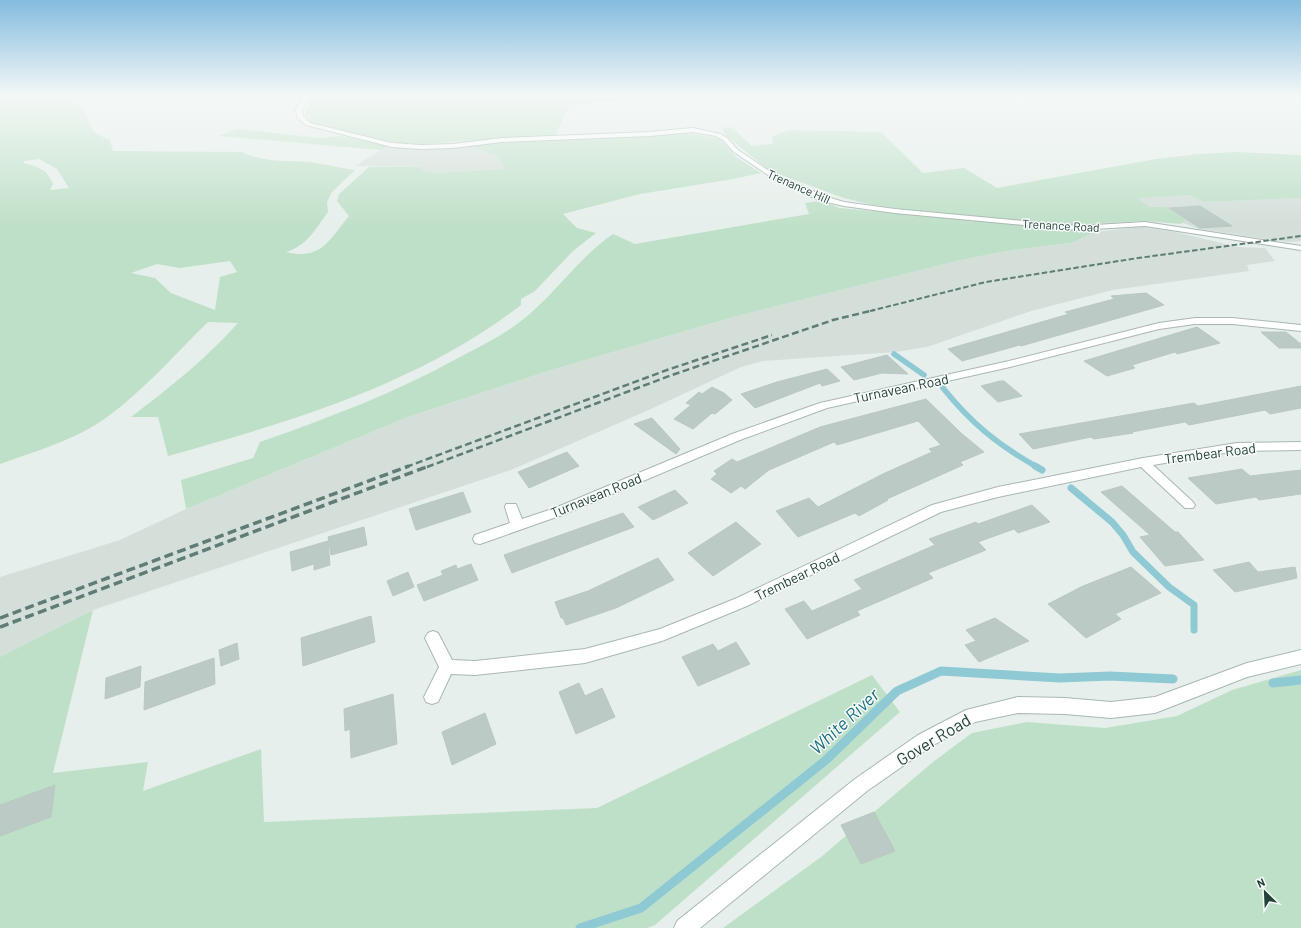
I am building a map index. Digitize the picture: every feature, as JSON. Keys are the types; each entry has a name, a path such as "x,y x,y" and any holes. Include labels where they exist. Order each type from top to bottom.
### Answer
{"street":[{"name":"Trenance Hill","path":"369,139 392,145 453,146 515,139"},
{"name":"Trenance Hill","path":"725,139 736,151 770,174 821,198 844,204"},
{"name":"Trenance Road","path":"844,204 895,211 1078,228 1145,224 1301,248"},
{"name":"Turnavean Road","path":"480,539 560,511 736,437 824,405 1010,364 1160,326 1195,321 1232,321 1301,328"},
{"name":"Trembear Road","path":"447,667 475,668 585,656 662,635 742,602 937,508 998,492 1143,462 1237,447 1301,446"},
{"name":"Trembear Road","path":"1143,462 1189,505"},
{"path":"511,507 518,526"},
{"path":"432,697 447,667 433,638"},
{"name":"Gover Road","path":"684,928 861,785 924,741 972,715 1018,705 1065,706 1111,710 1155,705 1247,670 1301,657"}],"shaded area":[{"path":"390,146 448,148 471,146 496,156 508,169 435,173 423,170 421,167 355,166"},
{"path":"1156,189 1181,191 1204,202 1301,198 1301,241 1288,242 1199,229 1183,223 1146,217 1067,223"},
{"path":"1140,227 1171,231 1238,247 1265,248 1275,261 1247,265 1249,271 1113,290 1031,311 927,347 895,352 763,361 741,367 651,409 511,470 93,610 0,657 0,577 120,540 186,509 408,417 551,370 737,316 961,260 1011,250 1071,243 1095,232"}],"green space":[{"path":"0,139 108,139 110,140 113,151 242,152 259,158 309,162 355,170 332,192 327,202 328,212 310,236 300,245 286,252 298,254 316,251 324,246 336,233 349,216 337,201 339,194 369,167 421,167 423,170 435,173 507,169 496,156 471,146 490,143 553,139 720,139 736,157 761,173 640,194 563,214 577,228 596,233 573,251 535,291 521,299 521,305 482,333 440,357 397,379 352,397 260,429 168,456 158,417 131,417 200,361 238,323 208,322 167,364 121,406 90,428 46,448 0,464","holes":["39,159 57,169 69,188 50,190 53,184 48,175 42,169 24,163 24,161","230,261 237,272 220,277 215,310 171,293 155,278 131,273 157,264 180,268"]},
{"path":"257,139 357,139 390,146 381,150"},
{"path":"381,139 492,139 422,144 398,143"},
{"path":"731,139 745,139 752,146 773,144 772,139 888,139 923,173 964,168 997,188 1156,159 1199,154 1236,152 1301,155 1301,198 1204,202 1189,195 1137,198 1150,207 1166,207 1185,219 1181,224 1146,221 1070,225 916,211 873,205 844,198 770,171"},
{"path":"821,201 840,208 1095,232 1071,243 1011,250 961,260 737,316 551,370 408,417 186,509 181,480 253,458 260,442 311,424 386,394 434,371 506,332 533,311 577,265 613,234 635,244 809,214 805,203"},
{"path":"93,610 53,773 148,762 143,791 261,749 264,822 597,808 872,675 900,712 655,925 647,928 0,928 0,657"},
{"path":"1301,670 1301,928 723,928 821,857 933,762 972,733 1027,722 1105,728 1177,716 1232,690"}],"building":[{"path":"1200,206 1232,226 1200,228 1169,208"},
{"path":"1146,293 1164,305 1021,346 1020,345 962,361 948,349 1069,314 1065,312 1114,299 1111,296"},
{"path":"1197,327 1220,343 1177,354 1175,352 1132,365 1135,368 1107,376 1084,361"},
{"path":"1261,332 1286,332 1301,344 1301,348 1279,348"},
{"path":"887,355 908,374 882,373 854,380 841,367"},
{"path":"827,369 840,381 822,386 820,383 755,408 741,394 777,382"},
{"path":"1004,381 1022,396 998,402 981,386"},
{"path":"1301,386 1301,408 1270,414 1265,410 1189,425 1185,422 1132,432 1133,433 1094,439 1091,437 1033,449 1019,434 1194,403 1198,406"},
{"path":"712,387 724,393 732,400 715,414 712,413 693,429 674,419 691,405 686,403 699,392 702,394"},
{"path":"926,399 961,433 984,452 960,462 963,465 887,499 888,500 859,516 855,513 798,537 776,511 809,498 818,507 885,473 932,452 929,449 941,445 918,421 837,445 834,442 769,470 745,489 741,486 731,493 711,479 717,474 714,471 732,459 737,462 820,427"},
{"path":"652,418 680,449 676,454 634,424"},
{"path":"567,452 579,466 529,488 518,472"},
{"path":"1242,469 1250,476 1301,470 1301,494 1259,500 1256,497 1216,504 1188,478"},
{"path":"1122,486 1175,532 1178,532 1204,560 1165,566 1140,537 1150,535 1101,492"},
{"path":"675,490 688,503 653,520 638,507"},
{"path":"463,492 471,512 416,530 409,509"},
{"path":"1032,505 1050,522 1018,533 1014,529 978,542 986,550 928,573 933,578 857,611 860,615 807,639 785,609 804,601 812,611 862,589 854,580 935,545 929,539 976,522 978,524"},
{"path":"623,513 634,527 512,573 504,555"},
{"path":"736,522 761,544 713,576 688,553"},
{"path":"364,527 367,545 331,555 328,537"},
{"path":"328,541 330,565 314,570 314,564 292,571 290,552"},
{"path":"658,558 674,580 616,608 566,625 563,618 561,618 555,602 588,591"},
{"path":"1249,562 1258,572 1295,567 1297,578 1235,592 1213,570"},
{"path":"471,564 478,580 424,601 417,585 443,575 441,571 456,565 457,569"},
{"path":"1131,567 1161,593 1115,614 1121,619 1086,638 1048,604 1083,586"},
{"path":"408,572 414,587 393,596 387,581"},
{"path":"371,616 375,642 303,666 301,638"},
{"path":"995,618 1029,641 979,662 965,645 976,641 966,630"},
{"path":"736,642 750,664 698,686 682,657 713,644 718,651"},
{"path":"237,643 239,659 221,666 219,650"},
{"path":"214,658 215,684 144,710 145,682"},
{"path":"141,666 140,687 105,699 106,678"},
{"path":"579,683 585,696 602,688 615,717 576,734 559,692"},
{"path":"393,694 397,744 351,758 350,729 345,731 344,709"},
{"path":"485,713 496,744 452,765 442,732"},
{"path":"55,785 51,817 0,836 0,805"},
{"path":"874,812 895,851 861,864 841,825"}],"waterway":[{"path":"894,354 924,375"},
{"path":"943,388 953,401 975,423 998,442 1037,467"},
{"path":"1035,466 1042,470"},
{"path":"1071,488 1112,522 1123,535 1133,552 1169,587 1194,605 1194,630"},
{"name":"White River","path":"580,928 641,908 826,760 897,691 941,671 1060,678 1110,676 1173,679"},
{"name":"White River","path":"1273,683 1301,680"}],"railway":[{"path":"874,310 986,282 1138,258 1301,236"},
{"path":"427,467 672,375 833,320 874,310"},
{"path":"870,311 874,310"},
{"path":"406,467 667,370 772,335"},
{"path":"0,618 409,466"},
{"path":"0,627 429,466"}]}
